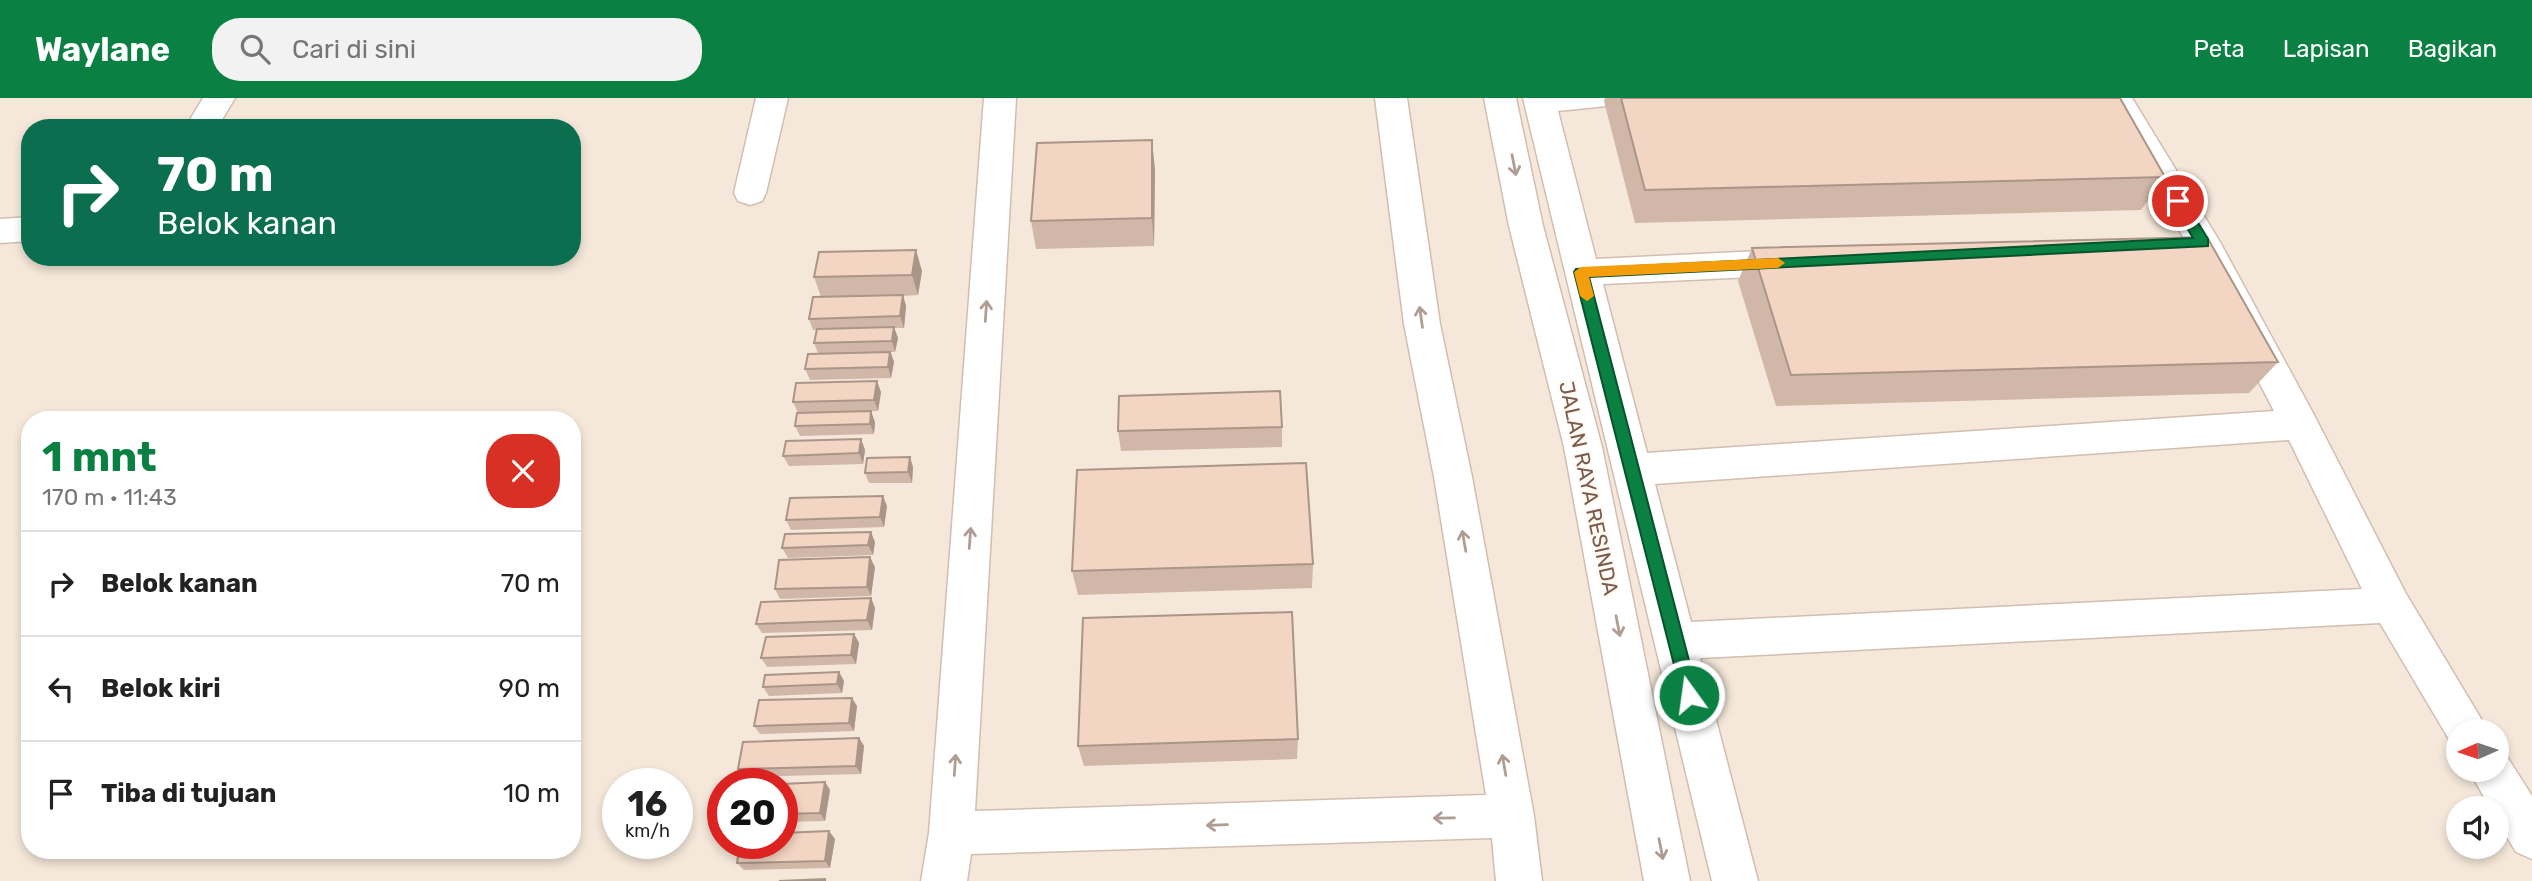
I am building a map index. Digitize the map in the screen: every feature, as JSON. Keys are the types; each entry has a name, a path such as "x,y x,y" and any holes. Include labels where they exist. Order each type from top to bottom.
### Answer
{"street":[{"path":"206,119 219,98"},
{"path":"750,194 772,98"},
{"path":"944,881 951,833 1000,98"},
{"path":"1391,98 1422,324 1453,477 1513,816 1519,881"},
{"name":"JALAN RAYA RESINDA","path":"1500,98 1526,226 1583,447 1667,881"},
{"path":"1605,98 1539,99 1735,881"},
{"path":"2116,98 2203,242 2300,424 2391,605 2460,719"},
{"path":"0,231 21,230"},
{"path":"2161,244 2203,242"},
{"path":"1581,272 1830,260"},
{"path":"1632,470 2300,424"},
{"path":"1676,641 2391,605"},
{"path":"2498,782 2532,837"},
{"path":"951,833 1513,816"}],"shaded area":[{"path":"0,98 2532,98 2532,881 0,881"}],"building":[{"path":"1621,98 2120,98 2165,177 1645,190"},
{"path":"1152,140 1152,218 1031,221 1037,143"},
{"path":"2207,237 2278,362 1791,375 1752,248"},
{"path":"916,250 912,275 814,277 819,252"},
{"path":"903,295 900,316 809,319 813,297"},
{"path":"894,327 892,341 814,343 817,329"},
{"path":"890,352 888,367 805,369 808,354"},
{"path":"877,381 874,400 793,402 796,383"},
{"path":"1280,391 1282,427 1118,431 1119,396"},
{"path":"871,411 870,424 795,426 797,413"},
{"path":"861,439 859,453 783,456 786,441"},
{"path":"910,457 908,472 865,473 867,458"},
{"path":"1306,463 1313,564 1072,571 1077,470"},
{"path":"883,496 880,517 786,520 790,498"},
{"path":"871,532 868,545 782,548 785,534"},
{"path":"870,557 867,587 775,589 779,560"},
{"path":"871,598 867,620 756,624 761,602"},
{"path":"1292,612 1298,739 1078,746 1083,618"},
{"path":"854,634 851,655 761,658 766,637"},
{"path":"839,672 837,684 763,687 765,675"},
{"path":"852,698 849,723 754,726 759,700"},
{"path":"859,738 856,766 738,768 743,742"},
{"path":"825,782 820,813 798,814 798,783"},
{"path":"829,831 825,861 737,863 738,859 798,859 798,832"},
{"path":"825,879 825,881 779,881"}],"slow traffic":[{"path":"1587,296 1581,272 1778,263"}],"route":[{"path":"1689,695 1581,272 2203,242 2178,201"}]}
